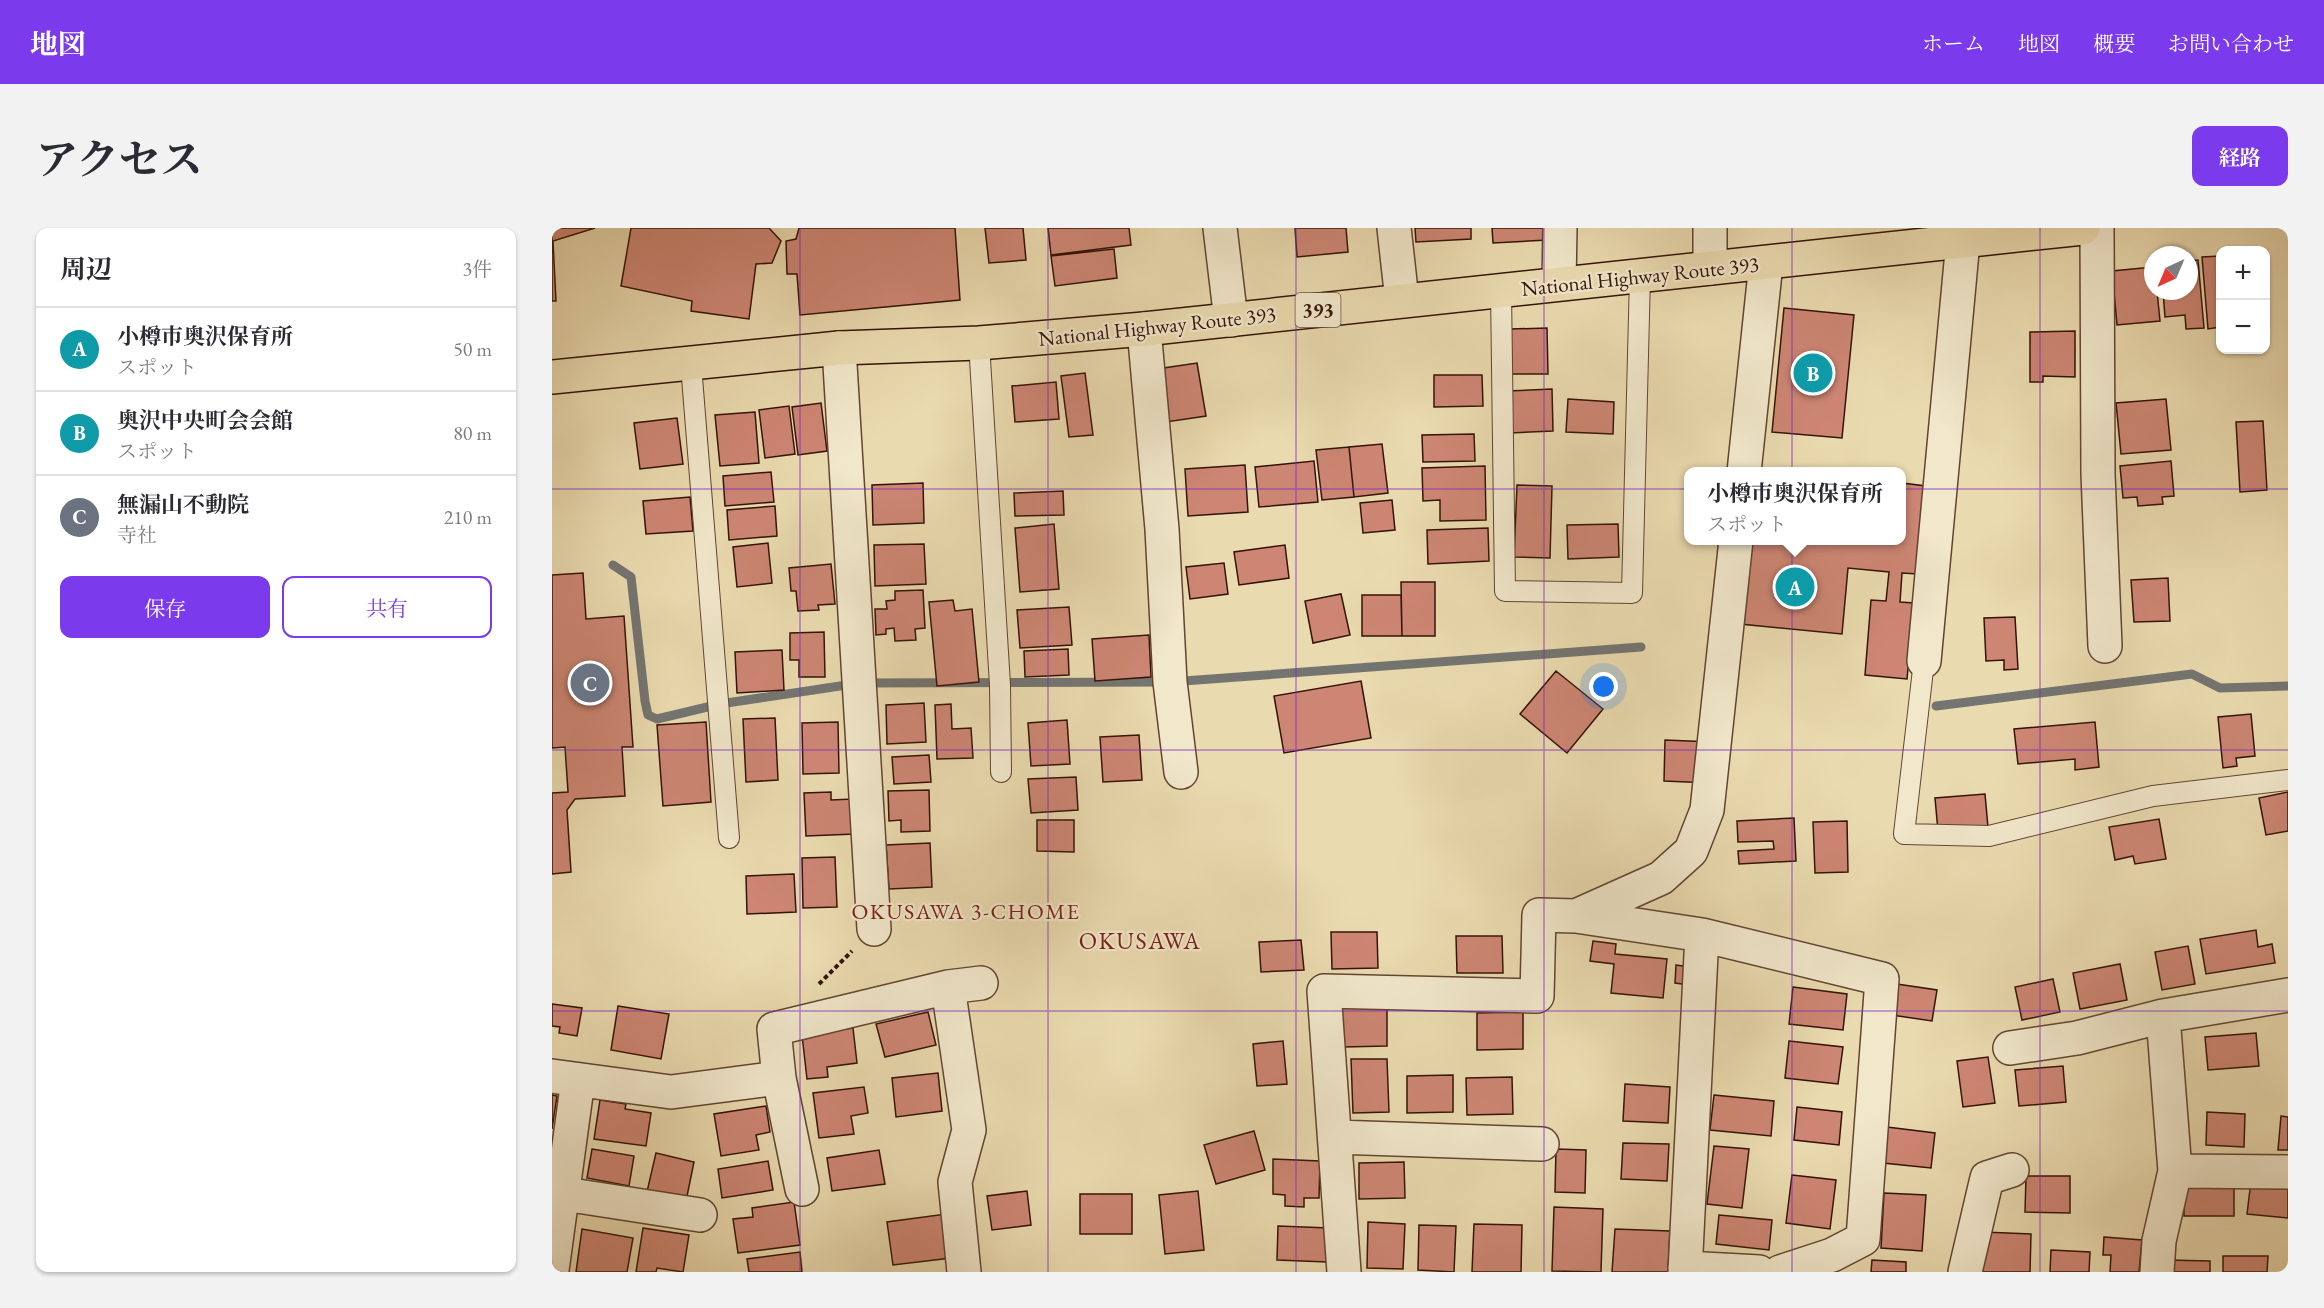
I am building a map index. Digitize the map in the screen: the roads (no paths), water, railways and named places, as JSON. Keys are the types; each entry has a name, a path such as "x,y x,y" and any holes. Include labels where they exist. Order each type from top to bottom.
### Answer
{"highway":[{"name":"National Highway Route 393","path":"552,377 839,348 979,343 1231,320 1560,283 1766,263 1925,236 1963,241 2083,228"}],"street":[{"path":"1220,228 1231,320"},
{"path":"1394,228 1402,300"},
{"path":"1560,228 1560,283"},
{"path":"1710,228 1710,268"},
{"path":"2097,228 2098,474 2105,646"},
{"path":"1924,661 1963,241"},
{"path":"1744,467 1766,263"},
{"path":"1144,328 1162,529 1170,682 1181,772"},
{"path":"839,348 874,929"},
{"path":"1576,916 1661,878 1691,851 1707,810 1735,545"},
{"path":"1344,1272 1324,991 1537,996 1539,915 1576,916 1702,935 1882,979 1863,1239 1832,1255 1780,1272"},
{"path":"1702,935 1685,1270 1759,1272"},
{"path":"802,1189 779,1078 774,1029 948,987 981,982"},
{"path":"948,987 969,1130 955,1182 964,1272"},
{"path":"2010,1048 2077,1038 2163,1016 2288,994"},
{"path":"2157,1272 2159,1241 2175,1171 2163,1016"},
{"path":"552,1270 565,1078 671,1092 779,1078"},
{"path":"1336,1137 1542,1144"},
{"path":"1965,1272 1987,1178 2012,1170"},
{"path":"2175,1171 2288,1172"},
{"path":"558,1192 700,1215"}],"lane":[{"path":"1501,291 1505,591 1632,593 1640,276"},
{"path":"979,343 1000,685 1000,772"},
{"path":"691,364 729,838"},
{"path":"1924,661 1904,834 1989,836 2153,796 2288,780"}],"waterway":[{"path":"613,565 631,577 645,701 648,715 657,719 720,704 860,683 1170,682 1641,647"},
{"path":"1936,706 2192,674 2220,688 2288,686"}],"place":[{"name":"奥沢中央町会会館","path":"1813,373"},
{"name":"小樽市奥沢保育所","path":"1795,587"},
{"name":"無漏山不動院","path":"590,683"}],"district":[{"name":"OKUSAWA 3-CHOME","path":"966,911"},
{"name":"OKUSAWA","path":"1140,940"}]}
